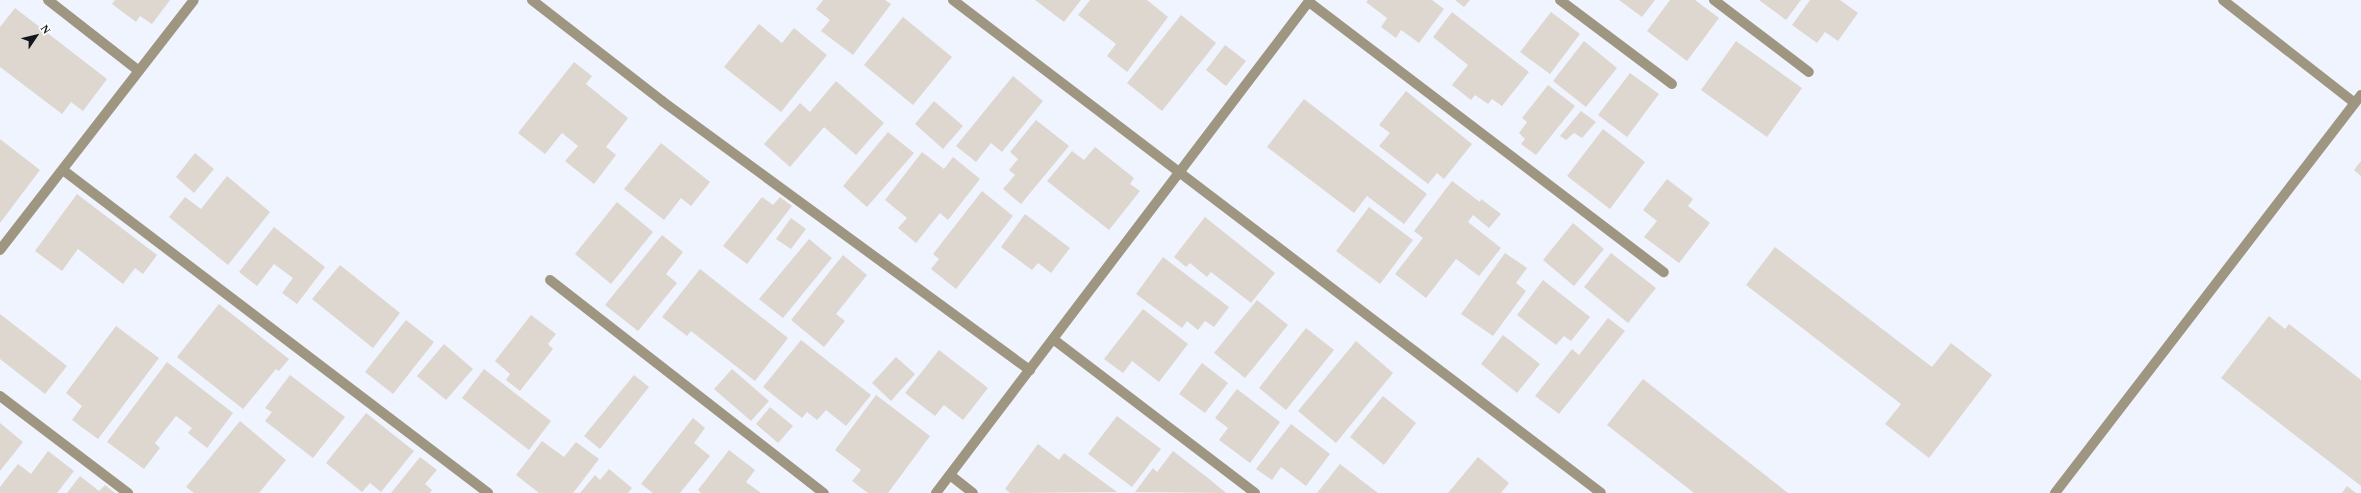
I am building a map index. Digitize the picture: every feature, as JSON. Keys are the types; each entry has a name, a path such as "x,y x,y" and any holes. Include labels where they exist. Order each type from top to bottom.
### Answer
{"street":[{"path":"48,0 139,71"},
{"path":"0,250 194,0"},
{"path":"532,0 662,101 1030,370"},
{"path":"953,0 1601,493"},
{"path":"1560,0 1672,84"},
{"path":"1714,0 1809,72"},
{"path":"2055,493 2358,99 2222,0"},
{"path":"936,493 1180,174 1309,1 1664,272"},
{"path":"63,170 488,493"},
{"path":"550,280 824,493"},
{"path":"1053,339 1255,493"},
{"path":"0,396 128,493"},
{"path":"950,475 974,493"}],"building":[{"path":"115,0 170,0 152,24 140,16 136,22 112,4"},
{"path":"823,0 885,0 891,4 853,55 821,31 830,20 816,9"},
{"path":"1035,0 1081,0 1064,22"},
{"path":"1090,0 1147,0 1168,17 1127,72 1107,56 1116,44 1078,15"},
{"path":"1368,0 1432,0 1444,9 1419,43 1401,30 1396,38 1381,27 1387,18 1366,2"},
{"path":"1455,0 1470,0 1464,7"},
{"path":"1619,0 1655,0 1642,17"},
{"path":"1670,0 1695,0 1719,18 1687,61 1647,31"},
{"path":"1759,0 1801,0 1786,20"},
{"path":"1810,0 1840,0 1858,13 1838,41 1825,32 1817,43 1792,25"},
{"path":"15,8 107,79 83,111 71,102 62,114 0,67 0,27"},
{"path":"1452,12 1529,72 1502,106 1492,99 1488,104 1475,95 1471,100 1452,85 1468,65 1433,37"},
{"path":"1551,12 1580,34 1550,74 1520,52"},
{"path":"1181,15 1216,43 1162,111 1127,83"},
{"path":"903,17 952,57 913,105 864,65"},
{"path":"759,24 782,43 794,28 827,55 781,112 724,67"},
{"path":"1584,41 1617,68 1586,107 1553,81"},
{"path":"1736,41 1802,88 1767,137 1701,90"},
{"path":"1225,45 1246,61 1226,86 1206,70"},
{"path":"574,62 592,76 586,84 628,118 606,147 616,155 594,184 565,161 578,146 562,133 545,154 518,133"},
{"path":"1630,73 1659,94 1627,137 1598,115"},
{"path":"1013,76 1043,101 1002,152 991,143 976,162 956,146"},
{"path":"836,81 884,123 856,155 824,127 790,167 764,144 800,103 810,112"},
{"path":"1548,85 1575,106 1536,155 1521,144 1525,139 1519,133 1527,122 1522,118"},
{"path":"1406,91 1472,144 1444,179 1437,173 1428,184 1379,146 1390,133 1379,125"},
{"path":"1304,99 1427,194 1404,224 1367,196 1354,213 1267,147"},
{"path":"934,101 963,126 943,149 915,124"},
{"path":"1581,111 1596,122 1582,138 1574,133 1566,140 1560,136"},
{"path":"1036,120 1069,146 1021,204 1003,189 1015,175 1009,170 1018,159 1010,152"},
{"path":"1603,129 1645,162 1610,209 1567,176"},
{"path":"888,132 914,153 867,207 843,186"},
{"path":"0,139 40,170 0,223"},
{"path":"661,143 710,182 691,206 681,198 664,220 624,189"},
{"path":"1095,147 1134,178 1130,184 1140,191 1109,230 1047,181 1072,151 1084,160"},
{"path":"922,152 944,169 953,157 980,179 948,220 940,213 916,243 898,228 907,218 885,200"},
{"path":"195,153 214,169 194,193 176,177"},
{"path":"2361,161 2361,176 2354,170"},
{"path":"227,176 270,212 228,265 169,217 185,197 201,209"},
{"path":"1667,179 1693,199 1688,206 1710,223 1679,263 1644,237 1657,221 1643,210"},
{"path":"1452,181 1480,202 1481,199 1501,214 1489,228 1473,215 1468,222 1501,248 1479,276 1456,259 1426,298 1395,274 1423,238 1414,231"},
{"path":"982,191 1013,216 956,289 931,269 939,259 933,254"},
{"path":"77,194 157,255 143,274 135,268 123,284 78,249 62,271 35,251"},
{"path":"762,197 773,205 780,197 792,206 747,264 723,246"},
{"path":"617,202 653,232 611,284 575,254"},
{"path":"1369,207 1413,240 1380,284 1336,251"},
{"path":"1025,214 1070,248 1051,273 1038,263 1032,270 1001,247"},
{"path":"1205,217 1275,273 1251,303 1211,272 1207,277 1190,263 1186,267 1174,257"},
{"path":"791,218 806,229 791,249 776,239"},
{"path":"1573,223 1604,249 1574,286 1543,260"},
{"path":"274,227 325,267 297,304 282,293 293,278 274,264 257,286 239,272"},
{"path":"662,235 683,252 666,274 677,283 638,331 605,305"},
{"path":"809,239 832,258 783,318 759,299"},
{"path":"1775,247 1932,367 1951,343 1992,375 1929,458 1885,424 1901,404 1746,285"},
{"path":"1505,253 1527,268 1516,283 1526,291 1493,336 1461,314"},
{"path":"1611,253 1656,288 1628,323 1584,287"},
{"path":"843,255 867,275 836,314 845,321 824,347 791,320"},
{"path":"1163,257 1229,307 1214,327 1205,321 1198,330 1187,321 1182,328 1136,294"},
{"path":"340,265 400,313 373,348 312,299"},
{"path":"700,269 788,338 755,381 691,331 687,336 662,317"},
{"path":"1543,280 1590,317 1571,341 1564,336 1556,345 1517,315"},
{"path":"1257,300 1288,325 1245,378 1214,353"},
{"path":"219,304 289,359 279,371 276,369 243,409 177,357"},
{"path":"1143,309 1188,344 1159,382 1132,361 1123,373 1104,359"},
{"path":"0,314 67,366 45,394 0,359"},
{"path":"531,315 556,334 548,344 553,349 520,391 506,380 510,374 495,361"},
{"path":"2269,316 2285,329 2289,324 2361,380 2361,486 2221,378"},
{"path":"1608,318 1625,331 1559,414 1535,396 1572,349 1579,355"},
{"path":"406,320 434,342 393,394 365,372"},
{"path":"116,326 159,358 98,439 72,420 82,406 66,393"},
{"path":"1306,328 1334,350 1286,410 1259,388"},
{"path":"1503,335 1540,364 1517,393 1481,364"},
{"path":"801,340 871,395 846,426 826,410 817,420 807,412 802,418 763,387"},
{"path":"1356,341 1393,373 1336,443 1298,411"},
{"path":"444,344 473,369 446,400 417,376"},
{"path":"939,350 988,388 963,420 944,405 935,416 905,393"},
{"path":"896,357 915,374 891,401 872,383"},
{"path":"167,362 233,413 207,448 188,433 192,428 176,416 155,443 160,448 144,469 107,442"},
{"path":"1202,363 1228,383 1205,413 1179,394"},
{"path":"484,369 551,421 529,450 462,398"},
{"path":"732,369 769,401 751,421 714,389"},
{"path":"290,375 345,417 313,458 265,421 272,412 265,408"},
{"path":"634,375 649,387 600,449 584,436"},
{"path":"1643,379 1788,493 1694,493 1607,425"},
{"path":"1237,389 1280,422 1250,463 1219,440 1228,428 1215,418"},
{"path":"876,395 930,436 888,493 868,493 852,481 861,470 835,450"},
{"path":"1383,396 1416,423 1384,465 1350,437"},
{"path":"770,407 793,426 778,443 756,424"},
{"path":"366,413 414,451 381,492 370,483 362,492 326,463"},
{"path":"1117,416 1161,449 1132,487 1088,454"},
{"path":"693,418 705,428 694,443 710,456 680,493 653,493 641,484"},
{"path":"240,421 286,460 259,493 194,493 186,487"},
{"path":"0,423 23,442 0,471"},
{"path":"1291,424 1330,454 1306,486 1281,467 1272,480 1256,469"},
{"path":"542,441 564,457 576,442 599,459 573,493 539,493 516,475"},
{"path":"1038,444 1059,460 1064,453 1117,492 1010,493 1005,489"},
{"path":"729,450 755,470 746,482 761,493 701,493 698,490"},
{"path":"48,451 74,471 57,493 0,493 0,487 18,464 31,474"},
{"path":"1173,451 1226,493 1135,492 1153,468 1157,472"},
{"path":"420,457 437,470 425,484 432,490 430,493 391,493"},
{"path":"1478,457 1509,483 1501,493 1448,493"},
{"path":"1340,464 1378,493 1317,493"},
{"path":"609,469 632,488 628,493 580,493 595,475 600,480"},
{"path":"80,476 99,491 105,485 115,493 67,493"},
{"path":"2347,486 2356,493 2342,493"}]}
